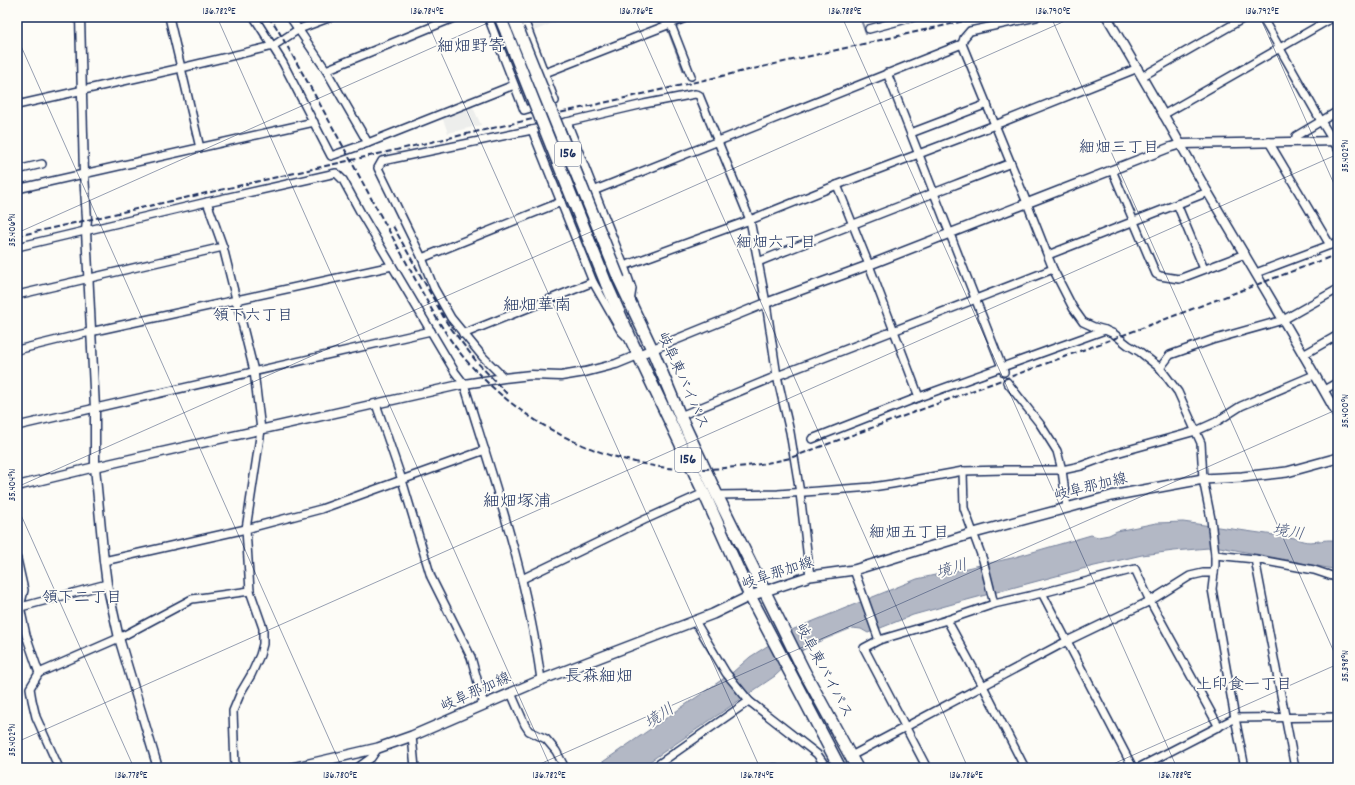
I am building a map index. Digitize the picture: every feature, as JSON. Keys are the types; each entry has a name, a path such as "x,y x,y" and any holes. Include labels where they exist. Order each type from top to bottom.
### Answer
{"highway":[{"name":"岐阜東バイパス","path":"500,17 606,283 633,344 704,493 750,596 839,768"},
{"name":"岐阜東バイパス","path":"513,17 630,304 652,349 680,416 717,495 807,675 857,768"}],"main road":[{"name":"岐阜那加線","path":"292,768 378,748 412,736 541,680 713,614 750,596 810,576 854,570 974,533 1111,496 1203,479 1242,477 1287,472 1338,458"}],"street":[{"path":"80,17 90,332 95,408 96,467 104,561 107,584 119,638 158,768"},
{"path":"169,17 200,148"},
{"path":"254,17 283,63 331,156 368,143 514,85"},
{"path":"290,17 326,70 368,143"},
{"path":"17,105 273,46 299,29 331,17"},
{"path":"326,70 456,17"},
{"path":"488,17 524,110 555,101 523,17"},
{"path":"545,74 670,21 688,17"},
{"path":"869,29 914,17"},
{"path":"1036,17 970,31 964,38 962,44 1028,203 1053,269 1072,308 1083,322 1094,328 1105,330 1114,334 1160,368 1178,392 1201,443 1203,479 1211,519 1216,565 1212,589 1245,768"},
{"path":"1107,17 1138,68 1338,416"},
{"path":"1142,76 1246,17"},
{"path":"1262,17 1321,121 1337,144"},
{"path":"1164,115 1334,17"},
{"path":"670,21 692,76"},
{"path":"593,191 962,44"},
{"path":"624,266 750,220 1138,68"},
{"path":"887,73 1003,369"},
{"path":"504,378 463,334 444,306 434,288 422,258 378,168 382,162 644,104 699,95 750,220 766,303 777,376 790,432 800,493 810,576"},
{"path":"911,133 987,104"},
{"path":"1295,142 1296,136 1338,111"},
{"path":"17,189 314,122"},
{"path":"567,122 632,289 630,304"},
{"path":"532,130 593,282 621,331 633,344"},
{"path":"1269,142 1330,245"},
{"path":"17,486 464,384 531,375 561,376 585,372 616,364 766,303 869,265 1181,144 1295,142 1337,144"},
{"path":"758,262 852,223 934,193 1011,162"},
{"path":"17,170 42,164"},
{"path":"1112,170 1156,274 1160,276 1179,278 1245,254"},
{"path":"17,247 336,173 343,180 392,266 464,384 485,450 522,579 539,657 541,680"},
{"path":"837,185 919,397"},
{"path":"1048,255 1208,192"},
{"path":"207,202 223,247 254,372 261,430 246,529 250,591 263,628 263,644 260,655 233,711 235,768"},
{"path":"422,258 562,202"},
{"path":"1177,204 1204,269"},
{"path":"1256,273 1338,242"},
{"path":"17,295 223,247"},
{"path":"17,350 90,332 392,266"},
{"path":"680,416 777,376 1053,269"},
{"path":"463,334 593,282"},
{"path":"1160,368 1170,355 1212,340 1283,320 1338,289"},
{"path":"812,439 919,397 1003,369 1105,330"},
{"path":"17,426 431,331"},
{"path":"1303,355 1338,334"},
{"path":"717,495 800,493 892,484 963,472 1062,470 1081,466 1114,454 1196,432 1242,406 1314,375"},
{"path":"1007,382 1040,424 1057,451 1062,470 1067,508"},
{"path":"1324,390 1338,382"},
{"path":"376,404 402,480 431,577 471,657 484,705"},
{"path":"104,561 246,529 321,509 485,450"},
{"path":"963,472 964,508 983,560 994,604"},
{"path":"522,579 644,520 704,493"},
{"path":"1215,553 1314,570 1338,578"},
{"path":"17,559 24,590 19,608 26,635 39,673"},
{"path":"1255,559 1295,768"},
{"path":"927,768 864,648 879,640 947,620 994,604 1135,569 1150,601 1219,727"},
{"path":"854,570 879,640"},
{"path":"851,756 1067,641 1150,601 1190,576 1203,573 1214,573"},
{"path":"19,608 107,584"},
{"path":"59,768 38,722 32,700 30,688 39,673 119,638 192,599 250,591"},
{"path":"1042,593 1133,768"},
{"path":"947,620 1025,768"},
{"path":"695,621 726,673 749,700 817,754 827,768"},
{"path":"511,693 529,731 546,740 556,751 565,768"},
{"path":"655,768 749,700"},
{"path":"1138,768 1235,718 1338,717"},
{"path":"412,736 415,768"},
{"path":"357,768 371,758 378,748"}],"shaded area":[{"path":"528,17 559,17 560,20 534,31"},
{"path":"472,105 481,125 448,133 442,117"},
{"path":"1183,522 1295,538 1306,542 1326,540 1338,541 1338,570 1220,547 1174,551 1142,555 1086,568 913,615 868,633 861,629 852,628 803,650 775,676 640,768 594,768 733,672 750,657 794,629 917,579 1012,558 1091,535 1098,537 1109,535 1117,531 1156,523"}],"waterway":[{"path":"663,17 684,72"},
{"path":"860,17 866,34"}],"railway":[{"path":"268,17 275,25 312,89 431,309 450,340 465,359 486,381 531,417 582,445 609,455 638,463 670,468 706,469 754,465 790,458 1338,254"},
{"path":"17,236 982,17"},
{"path":"393,226 447,323 476,361 508,395"}],"district":[{"name":"細畑野寄","path":"471,48"},
{"name":"細畑三丁目","path":"1119,148"},
{"name":"細畑六丁目","path":"776,243"},
{"name":"細畑華南","path":"537,307"},
{"name":"領下六丁目","path":"253,316"},
{"name":"細畑塚浦","path":"517,503"},
{"name":"細畑五丁目","path":"909,533"},
{"name":"領下二丁目","path":"82,598"},
{"name":"長森細畑","path":"599,678"},
{"name":"上印食一丁目","path":"1244,685"}],"water label":[{"name":"境川","path":"1288,533"},
{"name":"境川","path":"952,570"},
{"name":"境川","path":"660,717"}]}
